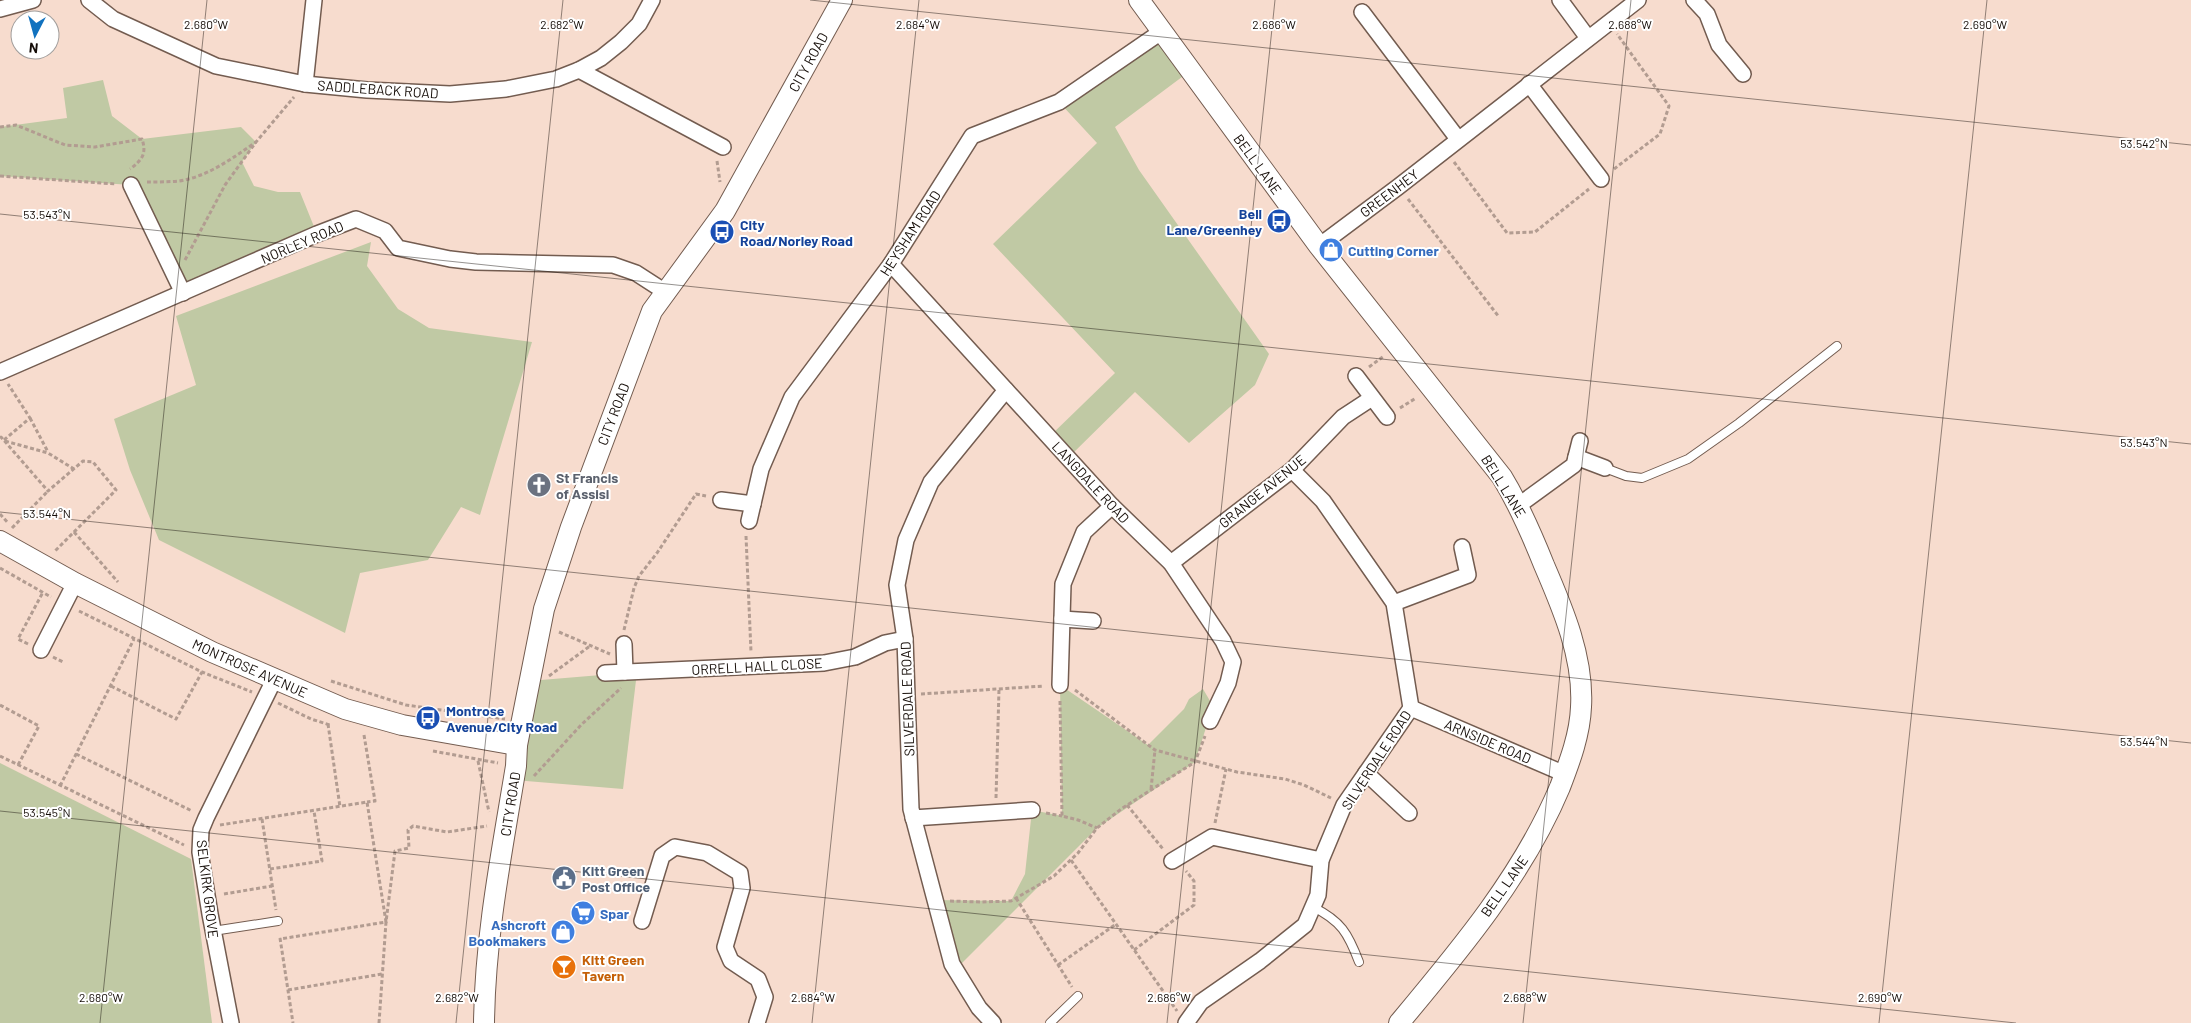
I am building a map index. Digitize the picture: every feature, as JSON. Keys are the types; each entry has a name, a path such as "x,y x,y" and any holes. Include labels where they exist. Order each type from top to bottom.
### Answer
{"street":[{"path":"0,9 33,0"},
{"name":"SADDLEBACK ROAD","path":"89,0 113,19 216,66 305,84 367,90 450,94 506,89 556,79 579,70 601,58 622,42 639,24 652,0"},
{"path":"305,84 314,0"},
{"name":"CITY ROAD","path":"484,1023 484,989 491,919 516,766 517,745 523,722 540,624 571,527 652,310 667,293 725,211 842,0"},
{"name":"BELL LANE","path":"1139,0 1319,246 1484,453 1519,505 1556,593 1580,668 1581,708 1572,754 1546,820 1511,880 1399,1023"},
{"path":"1560,0 1588,38"},
{"name":"GREENHEY","path":"1319,246 1398,187 1638,0"},
{"path":"1694,0 1708,14 1720,45 1743,74"},
{"path":"1362,12 1458,139"},
{"name":"HEYSHAM ROAD","path":"749,520 761,469 792,397 892,264 972,136 1059,102 1162,32"},
{"path":"579,70 719,145"},
{"path":"1529,84 1601,179"},
{"path":"126,178 183,293"},
{"name":"NORLEY ROAD","path":"0,372 317,234 356,219 385,231 398,248 450,259 476,262 613,265 636,273 667,293"},
{"name":"LANGDALE ROAD","path":"892,264 1112,506 1171,563 1223,641 1233,662 1228,683 1210,721"},
{"path":"1356,376 1387,417"},
{"name":"SILVERDALE ROAD","path":"993,1023 979,1008 952,964 911,809 906,639 897,585 910,532 931,482 1006,390"},
{"name":"GRANGE AVENUE","path":"1171,563 1292,470 1342,417 1372,398"},
{"path":"1519,505 1574,465 1580,441"},
{"path":"1576,458 1605,468"},
{"name":"SILVERDALE ROAD","path":"1183,1019 1202,1002 1260,961 1305,925 1318,895 1321,860 1344,805 1411,708 1394,603 1323,501 1292,470"},
{"path":"721,500 753,504"},
{"path":"1060,685 1063,584 1084,532 1112,506"},
{"name":"MONTROSE AVENUE","path":"6,535 58,564 75,583 212,652 270,689 402,725 517,745"},
{"path":"1394,603 1468,575 1462,547"},
{"path":"40,650 75,583"},
{"path":"1062,618 1092,622"},
{"name":"ORRELL HALL CLOSE","path":"605,673 629,668 752,666 842,661 855,658 885,643 906,639"},
{"path":"624,644 629,668"},
{"name":"SELKIRK GROVE","path":"230,1023 200,852 201,830 270,689"},
{"name":"ARNSIDE ROAD","path":"1411,708 1565,774"},
{"path":"1366,773 1409,813"},
{"path":"913,818 1032,810"},
{"path":"1175,860 1212,836 1321,860"},
{"path":"642,921 662,856 674,847 707,852 740,873 742,888 725,947 731,961 758,979 765,997 757,1023"}],"lane":[{"path":"1605,468 1626,476 1642,478 1688,459 1739,423 1837,346"},
{"path":"1312,907 1332,916 1350,939 1359,962"},
{"path":"213,932 278,922"},
{"path":"1050,1023 1078,996"}],"path":[{"path":"175,278 224,185 256,142 305,84"},
{"path":"0,127 16,125 65,144 95,146 142,139 146,150 143,159 126,178 112,184"},
{"path":"719,145 725,211"},
{"path":"1398,187 1499,317"},
{"path":"1356,376 1398,346"},
{"path":"0,372 30,418 48,452"},
{"path":"1387,417 1431,388"},
{"path":"4,440 30,418"},
{"path":"0,438 48,452 74,469"},
{"path":"4,440 48,491"},
{"path":"6,535 48,491 83,461 93,462 116,490 53,552 58,564 18,639"},
{"path":"624,644 623,631 639,576 657,553 696,494 721,500"},
{"path":"0,514 6,535"},
{"path":"749,520 745,541 752,666"},
{"path":"0,521 6,535"},
{"path":"74,532 120,586 112,582"},
{"path":"6,535 20,533"},
{"path":"0,568 134,640 202,672 270,689"},
{"path":"60,786 145,619"},
{"path":"529,782 582,724 629,668 591,646 540,624"},
{"path":"529,681 550,676 591,646"},
{"path":"111,686 176,719 212,652"},
{"path":"326,679 406,705 523,722"},
{"path":"1060,685 1062,816 1097,828"},
{"path":"908,695 1060,685 1075,690 1154,750 1195,762 1304,785 1344,805"},
{"path":"996,813 999,689"},
{"path":"0,705 39,726 18,765"},
{"path":"934,900 1011,901 1054,876 1071,860 1097,828 1127,805 1195,762 1210,721"},
{"path":"328,724 340,807"},
{"path":"76,754 222,825 375,801 364,735"},
{"path":"1151,789 1154,750"},
{"path":"0,756 200,852"},
{"path":"478,761 490,816"},
{"path":"1212,836 1226,769"},
{"path":"368,802 386,922"},
{"path":"1127,805 1194,881 1194,905 1134,950"},
{"path":"270,869 322,861 314,811"},
{"path":"218,832 225,818"},
{"path":"379,1023 386,922 395,850 409,848 408,830 413,826 447,832 492,825"},
{"path":"1071,860 1183,1019"},
{"path":"223,885 225,903"},
{"path":"224,894 272,886"},
{"path":"1016,898 1078,996"},
{"path":"280,939 386,922"},
{"path":"1058,965 1116,924"},
{"path":"288,990 382,974"}],"green space":[{"path":"1161,32 1190,71 1115,127 1139,170 1269,354 1255,385 1189,443 1135,392 1068,458 1049,437 1115,373 993,244 1097,143 1059,102"},
{"path":"103,80 112,116 142,139 241,127 256,142 242,162 254,186 278,192 300,192 317,234 183,293 131,185 0,176 0,127 67,118 63,88"},
{"path":"371,242 367,266 398,309 429,328 532,342 480,515 461,507 428,560 360,573 345,633 159,540 130,470 114,419 196,385 176,316"},
{"path":"637,672 623,789 514,780 529,681"},
{"path":"1060,685 1148,745 1184,709 1189,699 1203,689 1213,706 1195,762 1097,828 956,969 934,900 1011,901 1025,874 1032,810 1062,816"},
{"path":"0,763 191,859 212,1023 0,1023"}],"place":[{"name":"Bell Lane/Greenhey","path":"1279,221"},
{"name":"City Road/Norley Road","path":"722,232"},
{"name":"Cutting Corner","path":"1331,250"},
{"name":"St Francis of Assisi","path":"539,485"},
{"name":"Montrose Avenue/City Road","path":"428,718"},
{"name":"Kitt Green Post Office","path":"564,878"},
{"name":"Spar","path":"583,913"},
{"name":"Ashcroft Bookmakers","path":"563,932"},
{"name":"Kitt Green Tavern","path":"564,967"}]}
